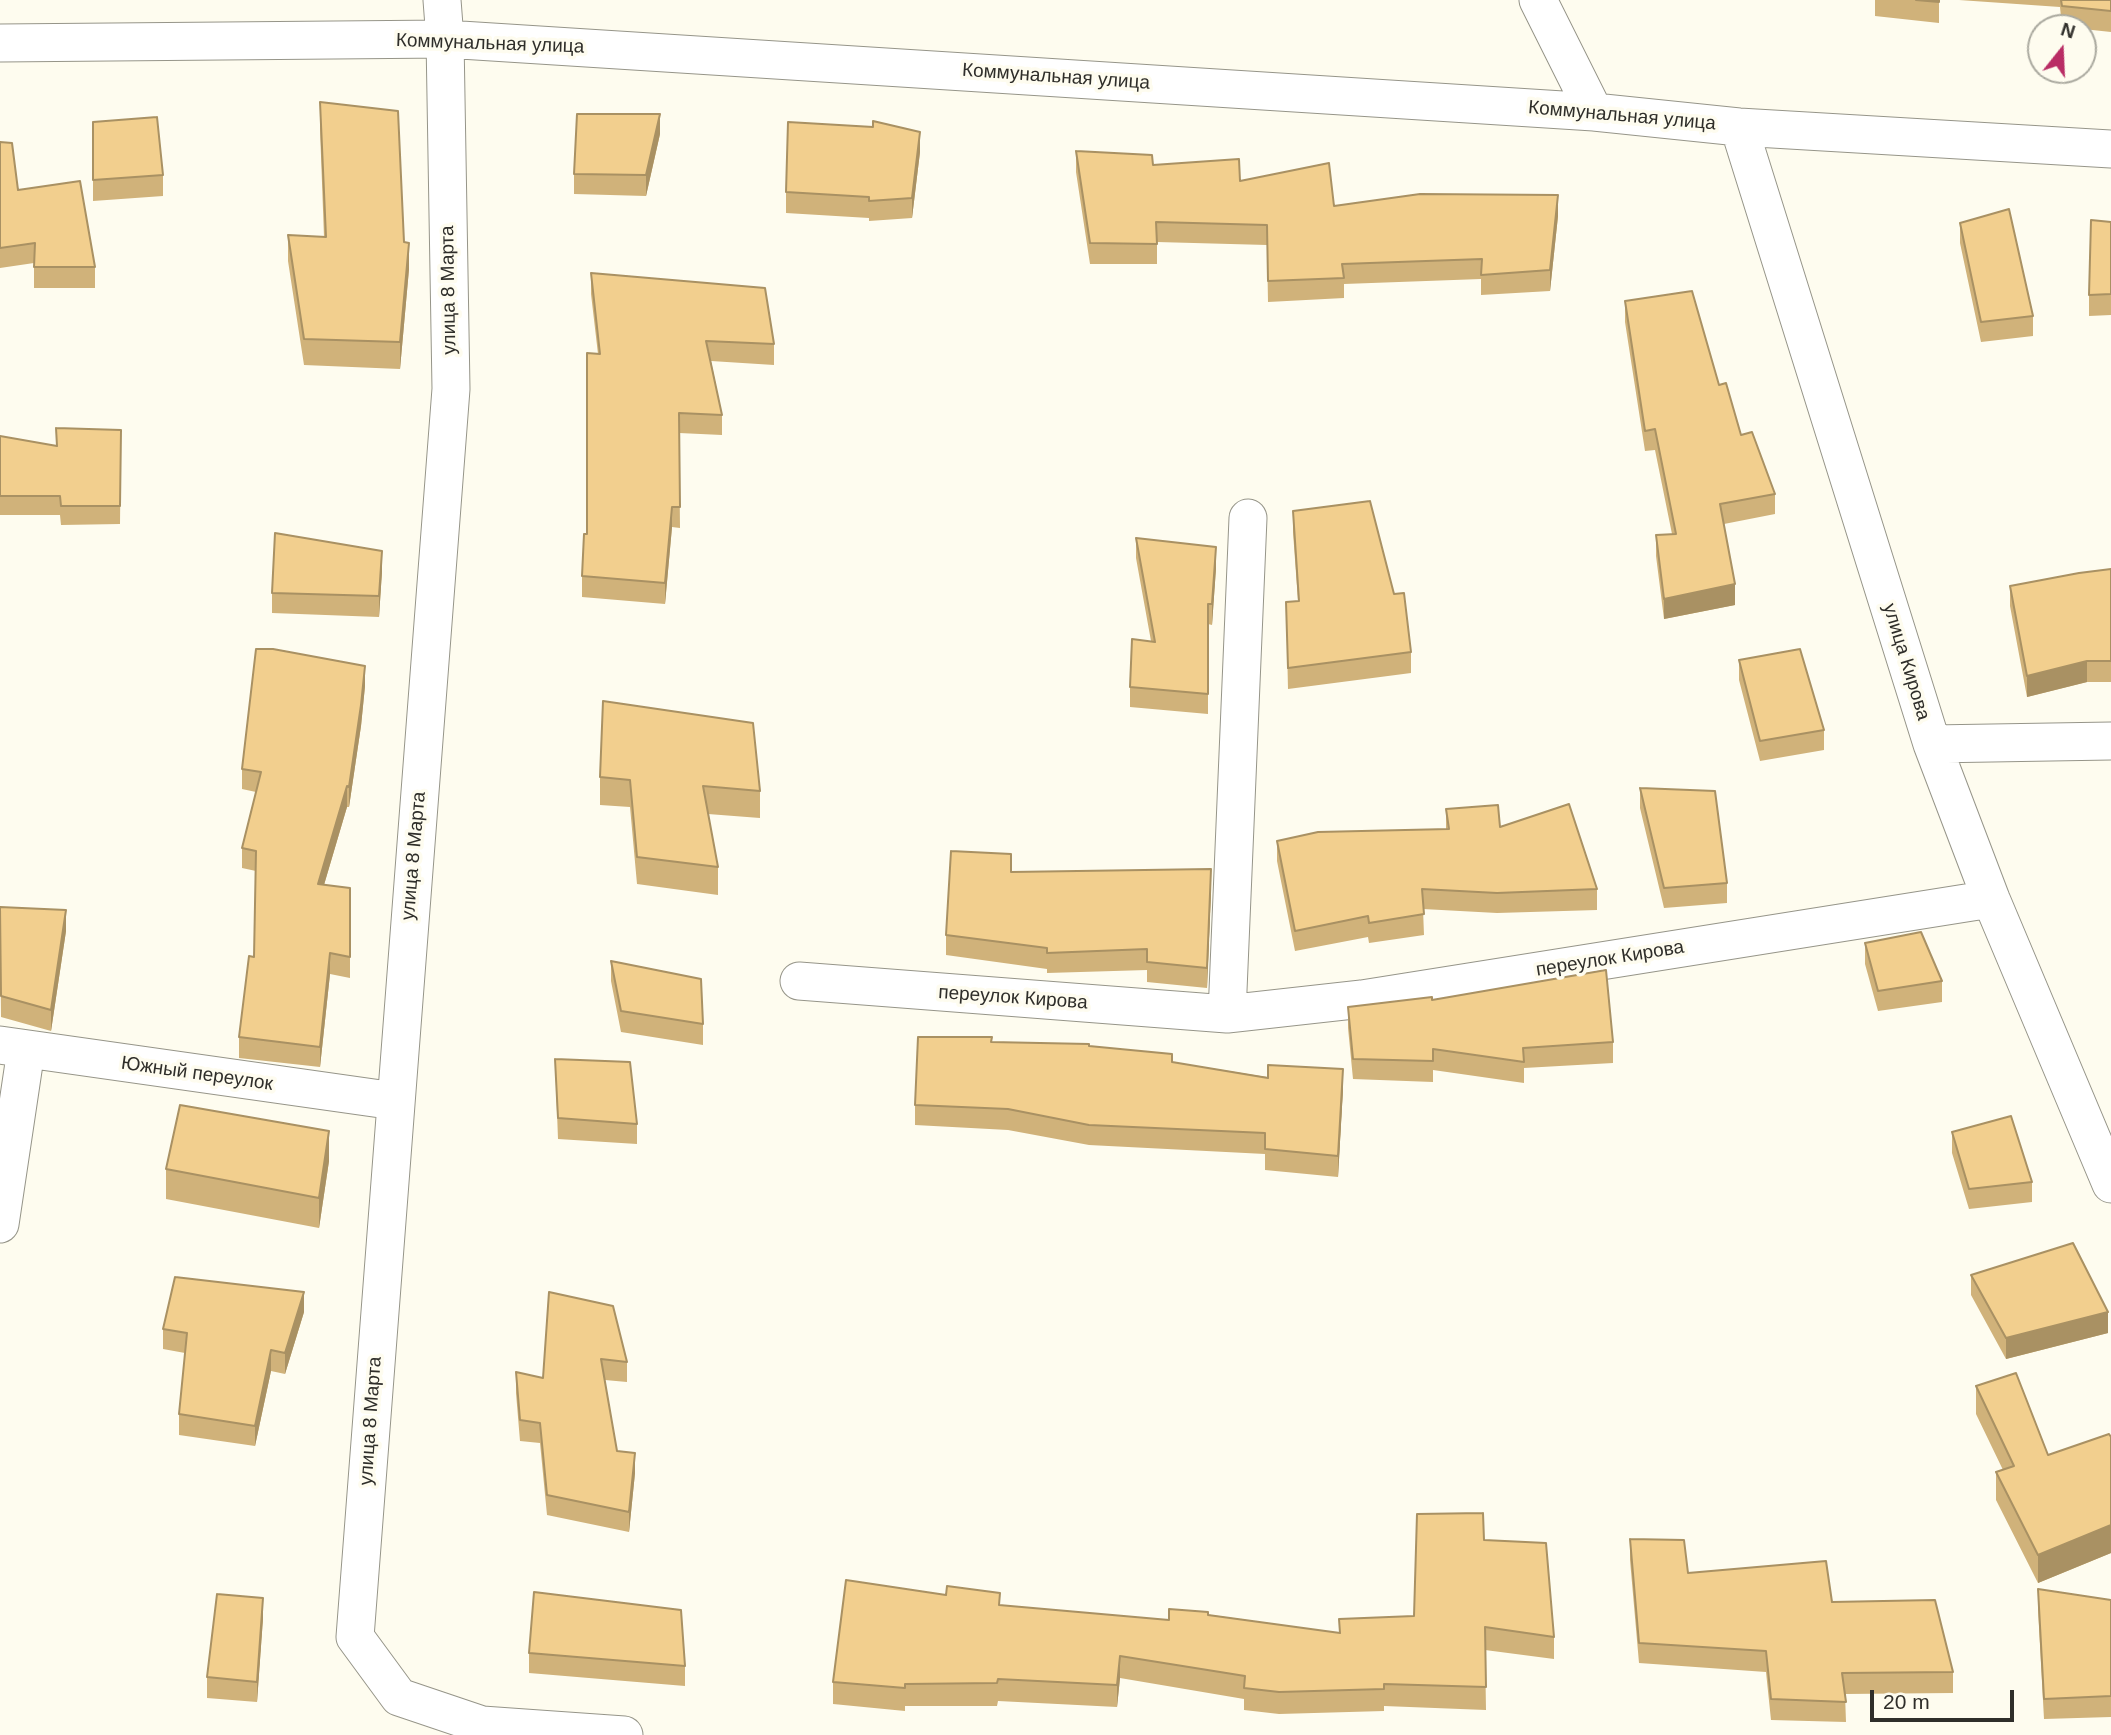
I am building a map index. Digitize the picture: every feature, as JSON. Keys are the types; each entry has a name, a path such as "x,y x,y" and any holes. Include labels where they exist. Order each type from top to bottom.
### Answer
{"street":[{"name":"улица 8 Марта","path":"442,0 451,389 355,1636 399,1697 482,1726 624,1735"},
{"path":"1538,0 1594,112"},
{"name":"Коммунальная улица","path":"0,43 445,39 1594,112 1739,127 2111,149"},
{"name":"улица Кирова","path":"1739,127 1932,744 1992,899 2111,1184"},
{"path":"1227,1014 1248,518"},
{"path":"1932,744 2111,741"},
{"name":"переулок Кирова","path":"799,981 1227,1014 1362,999 1992,899"},
{"path":"0,1224 13,1048"},
{"name":"Южный переулок","path":"13,1048 395,1101"}],"building":[{"path":"2061,0 2111,0 2111,11 2062,6"},
{"path":"320,102 398,111 404,242 409,243 400,342 304,339 288,235 326,237"},
{"path":"577,114 660,114 646,175 574,174"},
{"path":"157,117 163,175 93,180 93,122"},
{"path":"873,121 920,132 912,198 869,201 869,197 786,192 788,122 873,127"},
{"path":"0,142 12,143 18,190 80,181 95,267 34,267 35,243 0,248"},
{"path":"1076,151 1152,155 1153,165 1239,159 1240,181 1329,163 1334,206 1420,194 1558,195 1550,270 1481,275 1482,259 1342,264 1344,278 1268,281 1267,225 1156,222 1157,244 1090,243"},
{"path":"2009,209 2033,316 1981,322 1960,223"},
{"path":"2091,220 2111,222 2111,294 2089,295"},
{"path":"591,273 765,288 774,344 706,341 722,415 679,413 680,507 672,507 665,583 582,576 584,534 587,534 587,353 600,354"},
{"path":"1692,291 1719,385 1726,383 1741,435 1752,432 1775,494 1720,504 1735,584 1664,599 1656,535 1676,534 1655,429 1645,431 1625,301"},
{"path":"56,428 121,430 120,506 61,506 60,496 0,496 0,436 57,446"},
{"path":"1370,501 1394,594 1404,593 1411,652 1288,668 1286,602 1299,601 1293,511"},
{"path":"275,533 382,551 379,596 272,593"},
{"path":"1136,538 1216,547 1212,604 1208,604 1208,694 1130,687 1132,639 1155,642"},
{"path":"2111,569 2111,661 2087,661 2027,676 2010,586"},
{"path":"256,649 273,649 365,666 349,787 347,786 318,884 350,888 350,957 330,953 320,1047 239,1037 249,956 254,957 256,851 242,848 261,772 242,769"},
{"path":"1800,649 1824,730 1760,741 1739,660"},
{"path":"603,701 753,723 760,791 703,786 718,867 637,857 630,780 600,777"},
{"path":"1640,788 1715,791 1727,883 1664,888"},
{"path":"1569,804 1597,889 1497,893 1422,889 1424,914 1369,923 1368,916 1295,931 1277,841 1318,832 1449,829 1446,809 1498,805 1500,827"},
{"path":"951,851 1011,854 1011,872 1211,869 1207,968 1147,962 1147,949 1047,953 1047,948 946,935"},
{"path":"0,907 66,910 51,1010 1,996"},
{"path":"1921,932 1942,981 1878,991 1865,943"},
{"path":"611,961 701,979 703,1024 621,1011"},
{"path":"1606,970 1613,1042 1523,1048 1524,1062 1433,1049 1433,1061 1353,1059 1348,1007 1432,997 1432,1000"},
{"path":"918,1037 992,1037 991,1042 1089,1044 1172,1054 1172,1062 1268,1078 1268,1065 1343,1069 1338,1156 1265,1149 1265,1133 1089,1125 1008,1109 915,1105"},
{"path":"555,1059 630,1062 637,1124 558,1118"},
{"path":"180,1105 329,1131 319,1198 166,1169"},
{"path":"2011,1116 2032,1182 1969,1189 1952,1132"},
{"path":"2073,1243 2108,1312 2006,1338 1971,1275"},
{"path":"175,1277 304,1292 285,1353 271,1350 255,1426 179,1414 187,1333 163,1329"},
{"path":"549,1292 613,1306 627,1362 601,1359 617,1451 635,1453 629,1512 547,1495 540,1423 520,1420 516,1372 543,1378"},
{"path":"2016,1373 2048,1455 2109,1434 2111,1437 2111,1525 2038,1555 1996,1472 2014,1466 1976,1386"},
{"path":"1483,1513 1484,1540 1546,1543 1554,1637 1485,1627 1486,1687 1384,1684 1384,1689 1279,1692 1244,1688 1245,1676 1120,1656 1117,1685 998,1679 997,1683 905,1684 905,1688 833,1682 846,1580 946,1595 947,1586 1000,1593 999,1605 1169,1620 1169,1609 1208,1612 1208,1615 1340,1633 1339,1619 1414,1616 1417,1514"},
{"path":"1630,1539 1684,1540 1688,1573 1826,1561 1832,1602 1935,1600 1953,1672 1842,1673 1846,1702 1771,1699 1766,1651 1639,1643"},
{"path":"2038,1589 2111,1600 2111,1696 2044,1699"},
{"path":"534,1592 681,1610 685,1666 529,1653"},
{"path":"217,1594 263,1598 257,1682 207,1677"}]}
